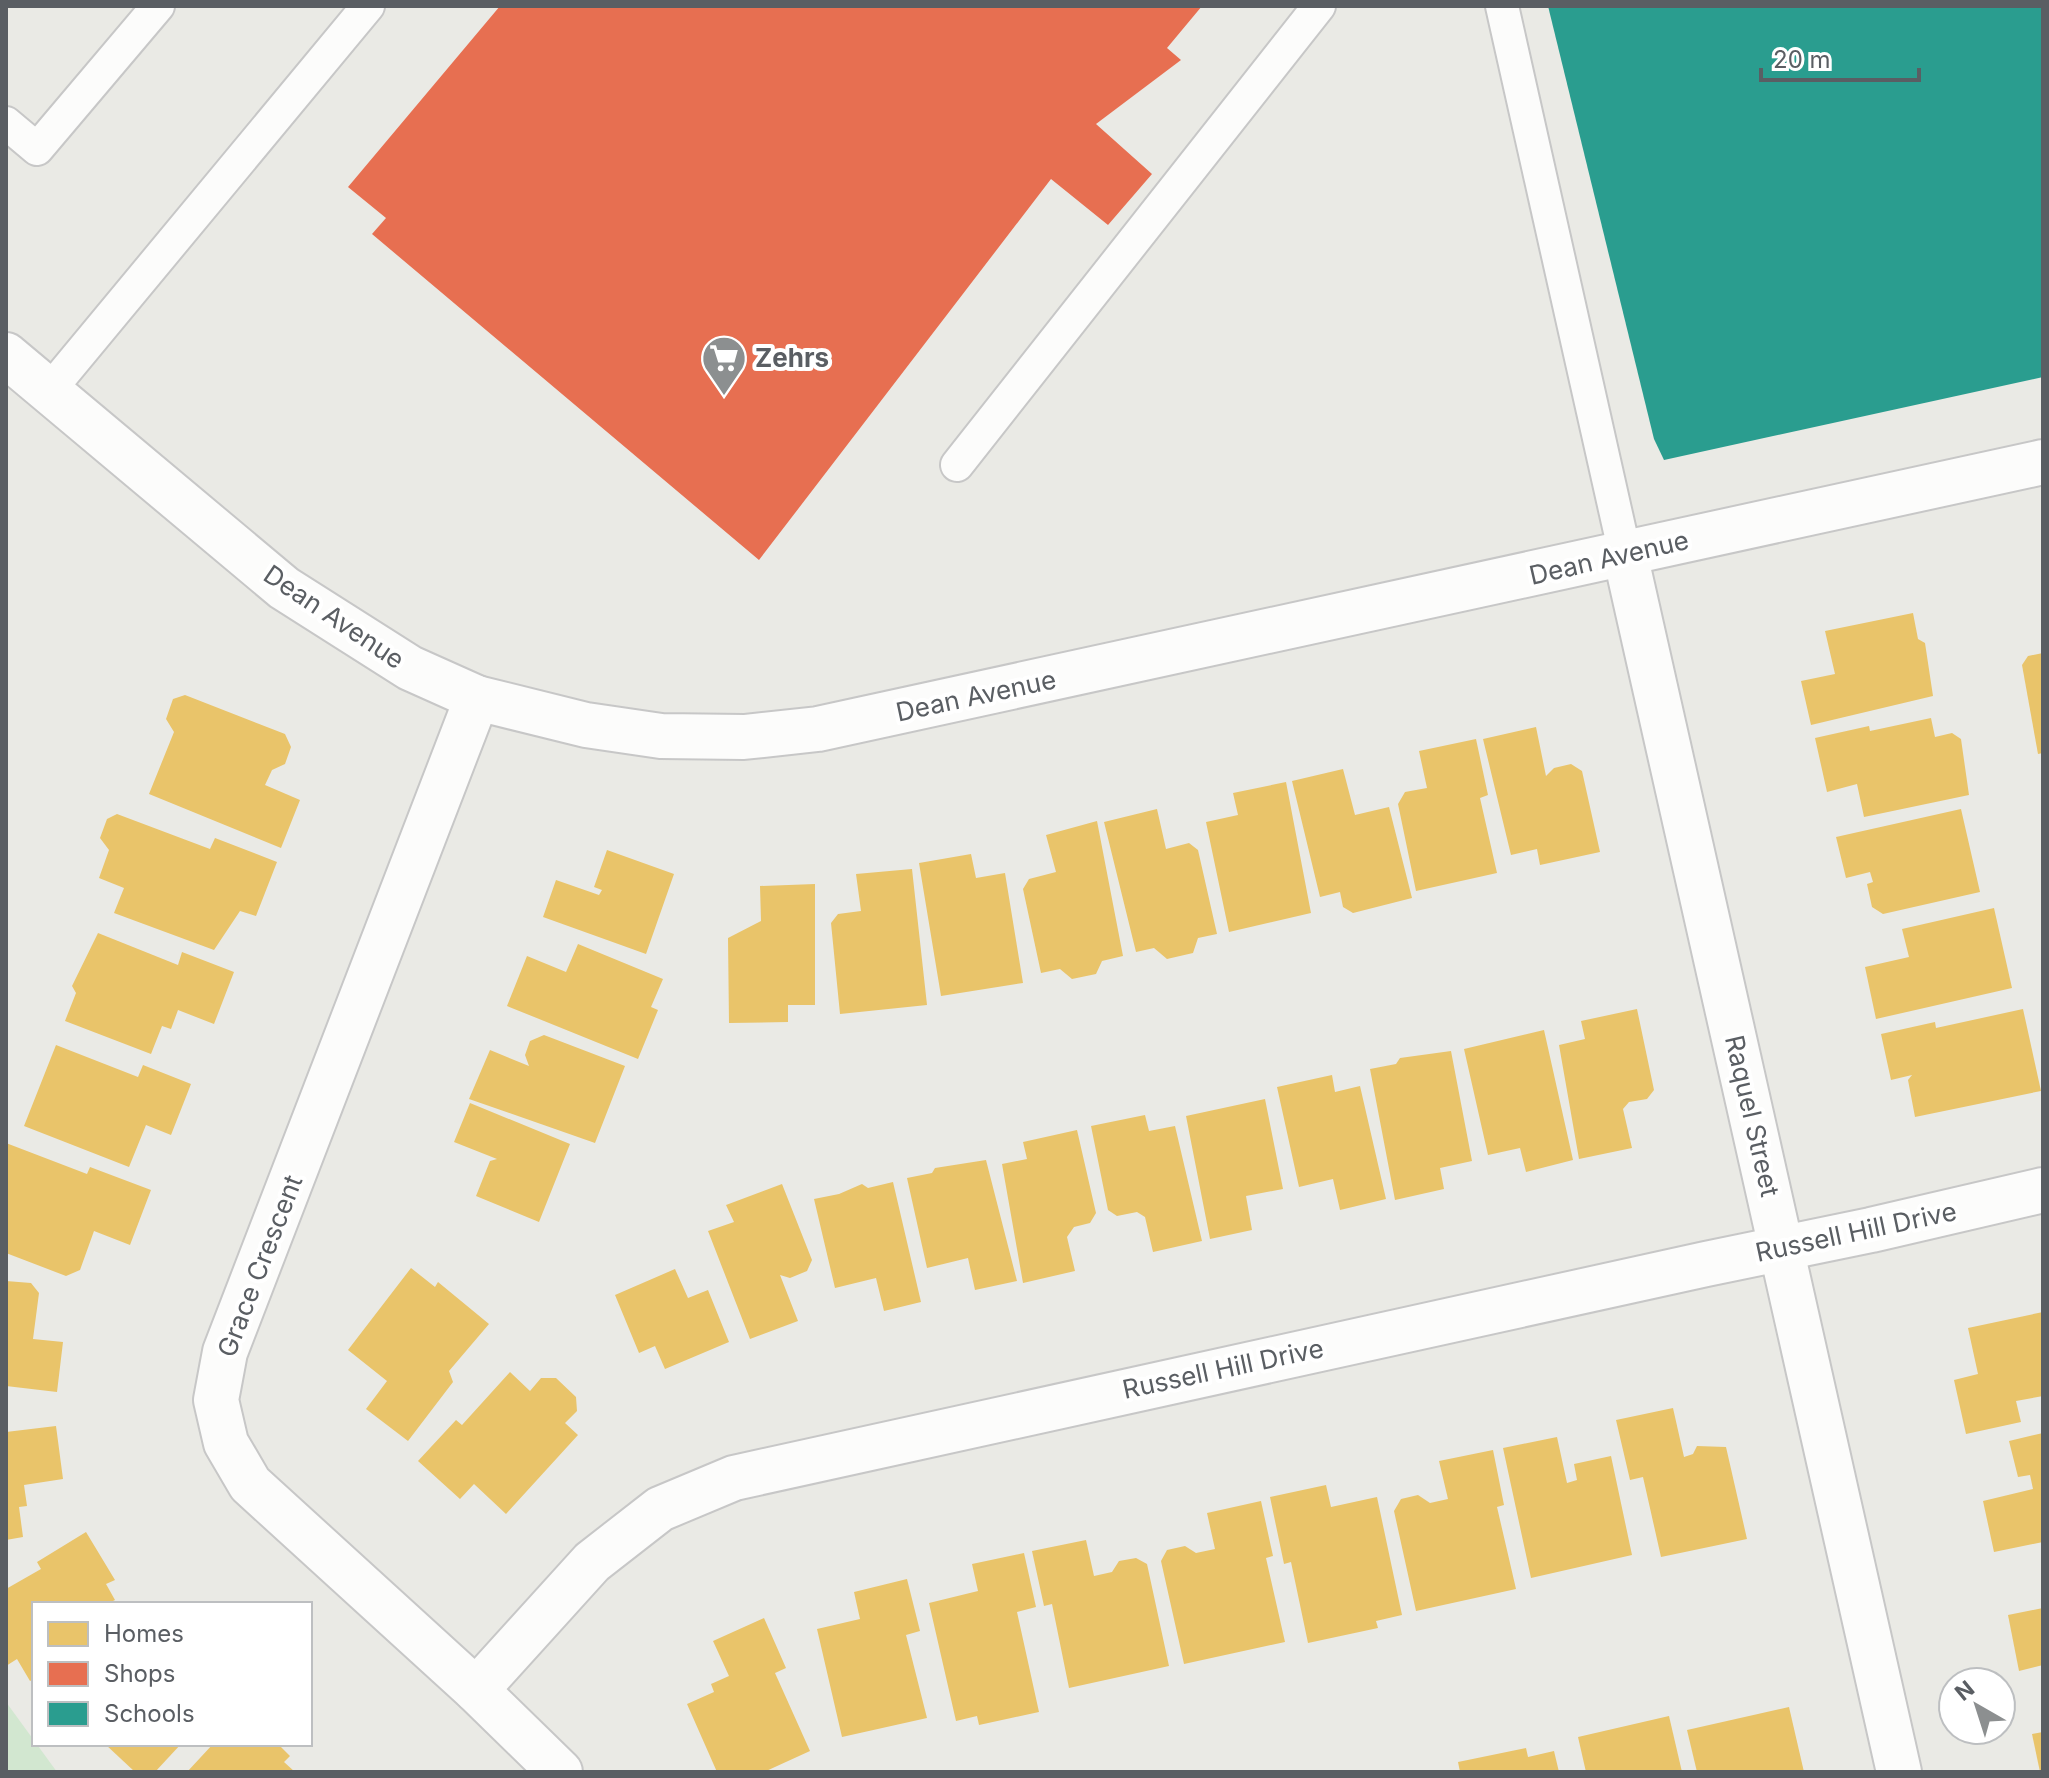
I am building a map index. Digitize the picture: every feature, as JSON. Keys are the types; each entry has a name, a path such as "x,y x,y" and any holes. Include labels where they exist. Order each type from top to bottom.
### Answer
{"street":[{"name":"Dean Avenue","path":"6,355 284,588 410,668 477,698 586,725 661,736 744,737 818,729 2043,462"},
{"name":"Raquel Street","path":"1625,554 1899,1772"},
{"name":"Grace Crescent","path":"477,698 225,1352 216,1400 226,1443 250,1484 476,1690 560,1772"},
{"name":"Russell Hill Drive","path":"476,1690 592,1562 660,1509 734,1478 2043,1190"}],"lane":[{"path":"6,123 37,149 158,6"},
{"path":"48,392 368,6"},
{"path":"957,465 1319,6"},
{"path":"1502,6 1625,554"}],"green space":[{"path":"6,1702 32,1738 32,1746 38,1746 57,1772 6,1772"}],"building: Homes":[{"path":"1913,613 1918,639 1925,643 1933,696 1811,725 1801,681 1835,674 1825,631"},
{"path":"2043,653 2043,753 2038,754 2022,665 2028,656"},
{"path":"185,695 285,734 291,747 285,764 272,770 265,785 300,800 281,848 149,794 174,732 166,719 173,699"},
{"path":"1931,718 1935,737 1952,733 1961,739 1969,795 1864,817 1857,784 1827,792 1815,738 1869,726 1870,731"},
{"path":"1536,727 1546,776 1554,768 1571,764 1582,771 1600,852 1540,865 1537,849 1511,855 1483,739"},
{"path":"1476,739 1488,795 1480,798 1497,873 1416,891 1398,804 1405,792 1427,788 1419,751"},
{"path":"1343,769 1355,815 1389,807 1412,898 1353,913 1343,907 1340,892 1320,897 1292,781"},
{"path":"1286,782 1311,913 1229,932 1206,822 1238,815 1233,793"},
{"path":"1157,809 1166,849 1189,843 1198,850 1217,934 1198,938 1193,953 1167,959 1154,948 1136,952 1104,822"},
{"path":"1961,809 1980,892 1883,914 1872,907 1867,884 1873,882 1870,872 1846,878 1836,837"},
{"path":"117,814 210,849 215,838 277,862 256,916 240,911 214,950 114,913 124,888 99,878 109,850 100,838 107,819"},
{"path":"1097,821 1123,956 1102,961 1096,974 1072,979 1060,969 1041,973 1023,889 1029,879 1056,872 1046,835"},
{"path":"607,850 674,874 646,954 543,917 556,880 599,895 602,890 594,887"},
{"path":"971,854 976,878 1005,873 1023,983 941,996 919,863"},
{"path":"912,869 927,1005 840,1014 831,923 838,914 861,911 856,874"},
{"path":"815,884 815,1005 788,1005 788,1022 729,1023 728,938 761,921 760,886"},
{"path":"1994,908 2012,988 1876,1019 1865,967 1909,957 1902,929"},
{"path":"98,933 178,965 182,952 234,972 214,1024 178,1010 171,1029 162,1026 151,1054 65,1021 76,993 72,986"},
{"path":"578,944 663,979 651,1007 658,1010 638,1059 507,1006 527,956 566,972"},
{"path":"1637,1009 1654,1090 1647,1099 1629,1102 1623,1109 1632,1148 1579,1159 1559,1045 1585,1039 1581,1021"},
{"path":"2023,1009 2041,1091 1915,1117 1908,1080 1912,1075 1891,1080 1881,1034 1935,1022 1936,1028"},
{"path":"1544,1030 1573,1160 1526,1172 1520,1148 1488,1155 1464,1049"},
{"path":"544,1035 625,1066 595,1143 469,1099 490,1050 529,1066 525,1055 530,1041"},
{"path":"56,1045 138,1077 143,1065 191,1084 171,1135 146,1125 129,1167 24,1126"},
{"path":"1451,1051 1472,1161 1440,1168 1444,1189 1395,1200 1370,1069 1396,1064 1400,1058"},
{"path":"1332,1075 1335,1092 1360,1086 1386,1199 1340,1210 1333,1179 1299,1187 1277,1087"},
{"path":"1265,1099 1283,1189 1246,1196 1252,1230 1210,1239 1186,1116"},
{"path":"470,1103 570,1144 539,1222 476,1196 490,1161 497,1159 454,1142"},
{"path":"1145,1115 1149,1131 1175,1126 1202,1241 1153,1252 1145,1217 1137,1212 1117,1216 1108,1210 1091,1126"},
{"path":"1077,1130 1096,1213 1090,1223 1074,1227 1067,1237 1075,1271 1023,1283 1002,1164 1027,1159 1023,1142"},
{"path":"6,1143 87,1174 90,1167 151,1190 130,1245 94,1231 80,1270 66,1276 6,1253"},
{"path":"986,1160 1017,1281 975,1290 968,1258 927,1268 907,1178 932,1173 935,1168"},
{"path":"893,1182 921,1302 884,1311 876,1278 835,1288 814,1199 839,1194 862,1184 868,1188"},
{"path":"782,1184 812,1260 807,1271 790,1278 780,1275 798,1321 750,1339 708,1231 734,1222 726,1205"},
{"path":"411,1268 435,1287 438,1282 489,1324 449,1371 453,1382 408,1441 366,1409 387,1381 348,1350"},
{"path":"675,1269 688,1298 708,1290 729,1342 665,1369 655,1346 639,1353 615,1295"},
{"path":"6,1281 31,1283 39,1293 33,1339 63,1342 57,1392 6,1386"},
{"path":"2043,1312 2043,1396 2016,1401 2021,1422 1966,1434 1954,1380 1978,1374 1968,1328"},
{"path":"510,1372 530,1391 541,1378 556,1378 576,1397 577,1411 565,1423 578,1435 506,1514 474,1484 460,1499 418,1461 456,1420 462,1425"},
{"path":"1673,1408 1684,1457 1693,1454 1697,1446 1726,1447 1747,1539 1661,1557 1643,1477 1630,1480 1616,1420"},
{"path":"56,1426 63,1479 24,1485 27,1506 19,1507 23,1537 6,1540 6,1432"},
{"path":"2043,1433 2043,1542 1994,1552 1983,1501 2033,1489 2030,1475 2018,1477 2009,1441"},
{"path":"1557,1437 1567,1483 1577,1480 1574,1464 1611,1456 1632,1555 1531,1578 1503,1448"},
{"path":"1493,1450 1504,1505 1497,1507 1516,1589 1416,1611 1394,1511 1401,1499 1418,1495 1430,1503 1448,1499 1439,1461"},
{"path":"1326,1485 1331,1507 1377,1497 1402,1615 1376,1621 1378,1628 1308,1643 1291,1562 1284,1564 1270,1497"},
{"path":"1261,1501 1273,1556 1266,1558 1285,1642 1184,1664 1161,1561 1167,1550 1185,1546 1196,1553 1215,1549 1207,1513"},
{"path":"86,1532 115,1580 106,1584 115,1600 32,1602 30,1681 17,1659 6,1666 6,1589 41,1569 37,1562"},
{"path":"1086,1540 1094,1576 1112,1572 1119,1561 1136,1558 1147,1564 1169,1666 1069,1688 1052,1604 1044,1606 1032,1551"},
{"path":"1024,1553 1036,1607 1017,1612 1039,1712 979,1725 977,1716 956,1721 929,1603 978,1591 972,1564"},
{"path":"907,1579 920,1631 906,1635 927,1718 842,1737 817,1629 860,1619 854,1592"},
{"path":"2043,1608 2043,1665 2019,1671 2008,1615"},
{"path":"764,1618 786,1668 775,1673 810,1751 764,1772 717,1772 687,1704 714,1692 711,1684 729,1676 713,1641"},
{"path":"1789,1707 1804,1772 1697,1772 1687,1730"},
{"path":"1669,1716 1682,1772 1586,1772 1578,1737"},
{"path":"2043,1732 2043,1772 2040,1772 2032,1734"},
{"path":"107,1746 179,1746 155,1772 135,1772"},
{"path":"211,1746 280,1746 290,1756 284,1762 295,1772 187,1772"},
{"path":"1526,1748 1528,1757 1554,1751 1559,1772 1460,1772 1458,1762"}],"building: Shops":[{"name":"Zehrs","path":"500,6 1202,6 1167,48 1181,60 1096,124 1152,174 1108,225 1051,179 759,560 372,234 386,218 348,187"}],"building: Schools":[{"path":"1548,6 2043,6 2043,377 1664,460 1654,439"}],"place":[{"name":"Zehrs","path":"724,397"}]}
